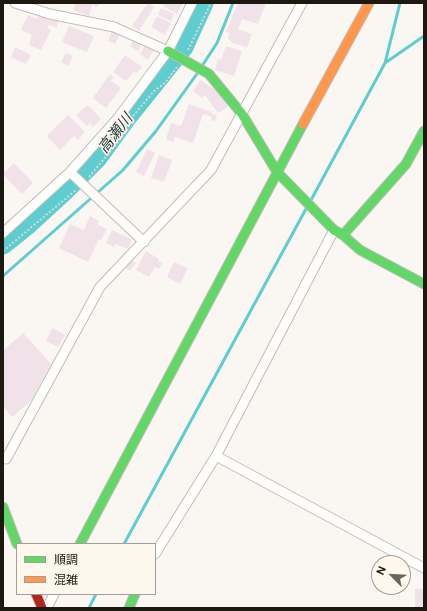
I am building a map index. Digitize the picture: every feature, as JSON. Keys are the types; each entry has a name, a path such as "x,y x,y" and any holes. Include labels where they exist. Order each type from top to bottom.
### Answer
{"street":[{"path":"14,3 50,14 114,27 168,51 208,74 242,114 277,172 334,230 343,235 360,250 424,284"},
{"path":"3,232 70,172 118,118 168,51 192,3"},
{"path":"6,459 100,287 212,170 302,3"},
{"path":"81,543 368,3"},
{"path":"343,235 406,164 424,130"},
{"path":"70,172 144,242"},
{"path":"156,552 216,456 334,230"},
{"path":"216,456 424,568"},
{"path":"3,508 17,543"},
{"path":"36,595 42,608"},
{"path":"47,608 54,595"},
{"path":"129,608 135,595"}],"building":[{"path":"76,3 99,3 97,7 92,5 89,16 73,10"},
{"path":"148,3 154,7 139,31 132,26"},
{"path":"165,3 183,3 177,14 163,6"},
{"path":"238,3 266,3 258,24 242,19 238,29 252,34 247,47 233,43 228,39 230,33 226,32"},
{"path":"161,8 174,14 171,21 158,15"},
{"path":"40,13 58,17 57,27 49,25 47,28 51,30 41,50 29,45 32,35 21,30 28,15 37,19"},
{"path":"157,16 171,23 165,35 151,27"},
{"path":"69,26 94,36 87,52 62,42"},
{"path":"112,31 120,34 115,44 108,41"},
{"path":"135,37 143,42 138,51 130,46"},
{"path":"147,43 155,49 148,60 140,54"},
{"path":"226,46 242,51 234,76 215,70 218,59 221,60"},
{"path":"15,47 31,55 26,64 11,57"},
{"path":"66,53 73,56 68,66 61,62"},
{"path":"125,55 142,67 137,73 134,71 126,81 113,72"},
{"path":"110,74 114,77 111,81 121,88 106,108 93,98"},
{"path":"200,80 219,92 228,107 218,113 205,95 202,98 193,91"},
{"path":"189,104 217,115 215,121 211,120 212,117 203,114 193,143 175,137 173,142 166,139 171,123 181,126"},
{"path":"88,105 101,119 93,127 90,123 87,126 76,115"},
{"path":"68,115 85,132 78,140 74,136 60,150 47,136"},
{"path":"147,149 155,153 144,176 136,172"},
{"path":"159,155 172,160 164,182 151,178"},
{"path":"14,163 33,183 22,194 3,174"},
{"path":"90,216 99,221 98,225 107,229 101,240 99,239 88,262 59,248 70,224 84,230"},
{"path":"112,230 132,239 128,249 115,244 114,247 106,243"},
{"path":"146,251 159,259 158,261 162,263 159,269 155,267 149,277 136,270"},
{"path":"131,260 136,263 130,271 125,267"},
{"path":"174,262 188,268 180,284 167,277"},
{"path":"52,328 65,335 58,347 46,341"},
{"path":"23,333 51,364 31,401 12,417 3,407 3,351"},
{"path":"415,589 424,589 424,608 415,608"}],"waterway":[{"name":"高瀬川","path":"3,245 28,225 98,158 127,118 184,47 204,3"},
{"path":"202,66 217,43 233,3"},
{"path":"310,202 385,63 400,3"},
{"path":"385,63 424,36"},
{"path":"3,276 123,170 156,131 199,71"},
{"path":"125,543 307,207"},
{"path":"89,608 96,595"}],"traffic: fast":[{"path":"168,51 209,74 242,114 277,172 334,230 343,235 360,250 424,284"},
{"path":"81,543 303,124"},
{"path":"343,235 406,164 424,131"},
{"path":"3,507 17,543"},
{"path":"129,608 135,595"}],"traffic: slow":[{"path":"303,124 369,3"}],"traffic: jam":[{"path":"36,595 42,608"}]}
